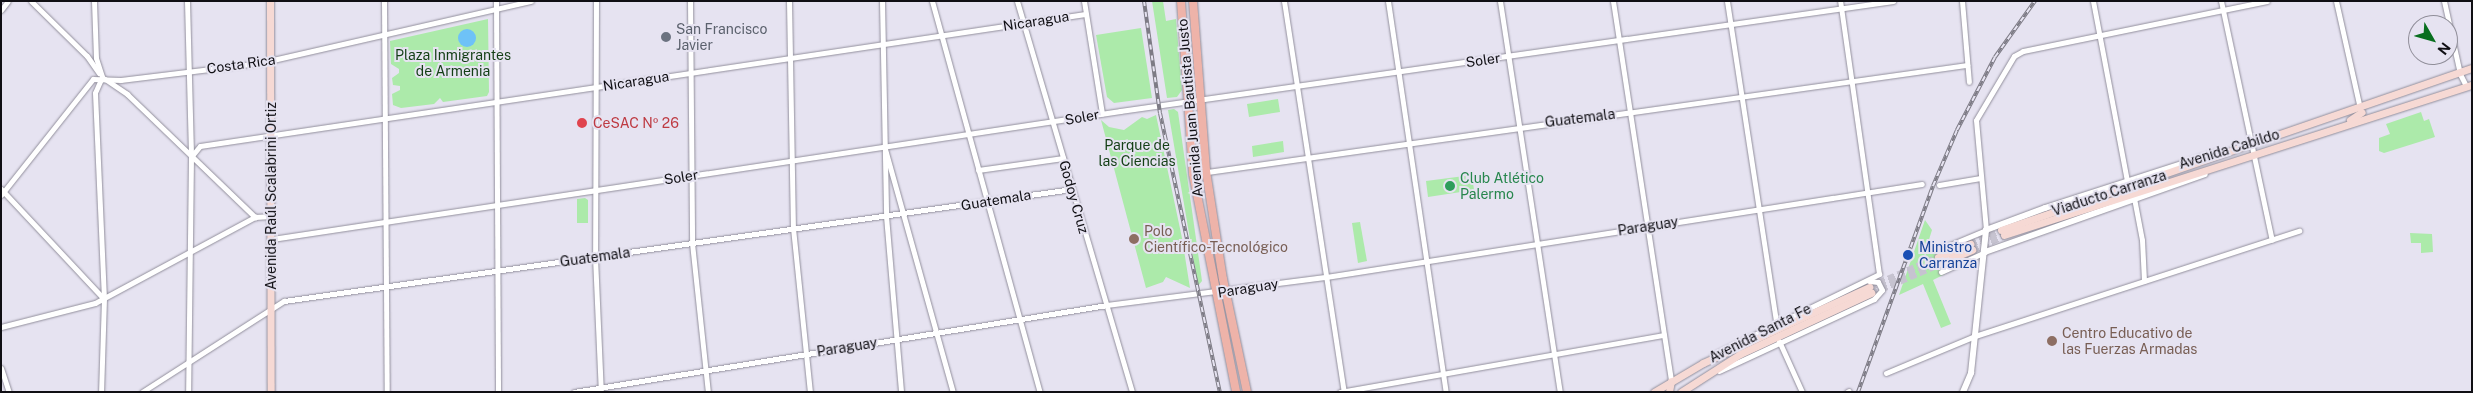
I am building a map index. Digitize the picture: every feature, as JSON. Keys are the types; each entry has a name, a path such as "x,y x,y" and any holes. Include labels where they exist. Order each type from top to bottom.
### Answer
{"main road":[{"name":"Avenida Raúl Scalabrini Ortiz","path":"270,1 272,136 271,392"},
{"name":"Avenida Juan Bautista Justo","path":"1181,1 1192,174 1214,293 1236,392"},
{"name":"Avenida Juan Bautista Justo","path":"1193,1 1206,171 1225,291 1247,392"},
{"name":"Avenida Cabildo","path":"2244,147 2361,110 2472,68"},
{"name":"Avenida Cabildo","path":"2245,157 2469,86"},
{"path":"2298,139 2356,118 2361,110"},
{"name":"Viaducto Carranza","path":"2244,147 2003,233 2245,157"},
{"path":"1939,257 1971,247"},
{"path":"1702,363 1871,290"},
{"name":"Avenida Santa Fe","path":"1680,392 1724,363 1871,290"},
{"name":"Avenida Santa Fe","path":"1654,392 1702,363"},
{"path":"1669,392 1671,381"}],"street":[{"path":"1,10 8,1"},
{"path":"31,1 87,56 102,77 127,94 255,217"},
{"path":"94,1 96,58 102,77 96,93 104,298 100,392"},
{"path":"187,1 191,157 188,392"},
{"path":"384,1 387,392"},
{"path":"496,1 499,272 498,392"},
{"name":"Costa Rica","path":"102,77 121,80 270,61 531,1"},
{"path":"596,1 595,190 601,390"},
{"path":"690,1 692,244 708,392"},
{"path":"789,1 793,228 810,392"},
{"path":"882,1 886,216 901,392"},
{"path":"932,1 1040,392"},
{"name":"Godoy Cruz","path":"1017,1 1132,392"},
{"path":"1084,1 1102,114"},
{"path":"1284,1 1342,392 1664,335"},
{"path":"1388,1 1446,392"},
{"path":"1500,1 1521,126 1560,392"},
{"path":"1613,1 1671,381"},
{"path":"1727,1 1776,323"},
{"path":"1840,1 1880,269 1871,290"},
{"name":"Soler","path":"272,239 386,220 884,146 1731,26 1893,1"},
{"path":"1962,1 1969,82"},
{"path":"2093,1 2127,181"},
{"path":"2221,1 2272,240"},
{"path":"1963,392 1971,373 1986,230 1976,120 2014,56 2023,51 2100,37 2267,1"},
{"path":"2336,1 2361,110"},
{"path":"2444,1 2460,74 2469,86"},
{"name":"Nicaragua","path":"191,157 200,146 1085,14"},
{"name":"Guatemala","path":"1192,174 1521,126 1967,65"},
{"path":"102,77 89,82 2,192 104,298"},
{"path":"884,146 905,214 953,392"},
{"name":"Avenida Cabildo","path":"1986,230 2200,157 2244,147"},
{"name":"Avenida Cabildo","path":"1984,252 2245,157"},
{"path":"978,170 1063,158"},
{"path":"1939,185 1980,178"},
{"name":"Paraguay","path":"574,392 601,390 1106,305 1214,293 1326,277 1426,259 1922,184"},
{"name":"Guatemala","path":"142,392 284,301 499,272 793,228 905,214 1072,188"},
{"path":"2134,198 2144,281"},
{"path":"1,327 104,298 255,217 271,216"},
{"path":"1939,257 1986,230"},
{"path":"1886,373 1975,336 2299,231"},
{"path":"1941,272 1984,252"},
{"name":"Avenida Santa Fe","path":"1702,363 1776,323 1871,290"},
{"name":"Avenida Santa Fe","path":"1703,378 1780,341 1871,290"},
{"path":"1780,341 1802,392"},
{"path":"1,368 9,392"}],"green space":[{"path":"1152,1 1163,1 1166,21 1176,19 1182,90 1177,97 1167,98"},
{"name":"Plaza Inmigrantes de Armenia","path":"488,19 489,92 487,96 443,102 440,98 434,104 401,108 393,105 392,94 400,90 400,86 393,85 392,78 399,73 399,69 391,64 390,41"},
{"path":"1141,28 1152,98 1114,103 1107,97 1096,35"},
{"path":"1278,99 1280,112 1249,117 1247,104"},
{"path":"1174,109 1178,112 1202,281 1198,286 1168,110"},
{"path":"2421,112 2424,121 2429,119 2435,137 2384,153 2379,151 2379,138 2390,134 2386,124"},
{"name":"Parque de las Ciencias","path":"1156,115 1182,238 1190,288 1166,277 1163,282 1146,288 1101,120 1109,127 1124,130 1142,117 1147,119"},
{"path":"1283,141 1284,152 1253,157 1252,146"},
{"name":"Club Atlético Palermo","path":"1472,175 1474,190 1428,197 1426,181"},
{"path":"585,198 588,200 588,223 577,223 577,199"},
{"path":"1925,220 1932,230 1927,246 1934,249 1945,274 1933,280 1951,324 1941,328 1923,284 1899,295"},
{"path":"1360,222 1367,261 1358,263 1352,223"},
{"path":"2410,233 2432,234 2433,252 2421,253 2421,243 2411,243"}],"water":[{"path":"463,29 471,29 476,34 474,45 463,47 458,42 458,34"}],"tunnel":[{"path":"1970,244 2001,230"},
{"path":"1972,250 2004,235"},
{"path":"1869,287 1938,257"},
{"path":"1871,293 1941,263"}],"railway":[{"path":"1144,1 1160,113 1220,392"},
{"path":"1858,392 1933,186 1957,130 1995,57 2035,1"}],"place":[{"name":"San Francisco Javier","path":"666,37"},
{"name":"CeSAC Nº 26","path":"582,123"},
{"name":"Club Atlético Palermo","path":"1450,186"},
{"name":"Polo Científico-Tecnológico","path":"1134,239"},
{"name":"Ministro Carranza","path":"1908,255"},
{"name":"Centro Educativo de las Fuerzas Armadas","path":"2052,341"}]}
